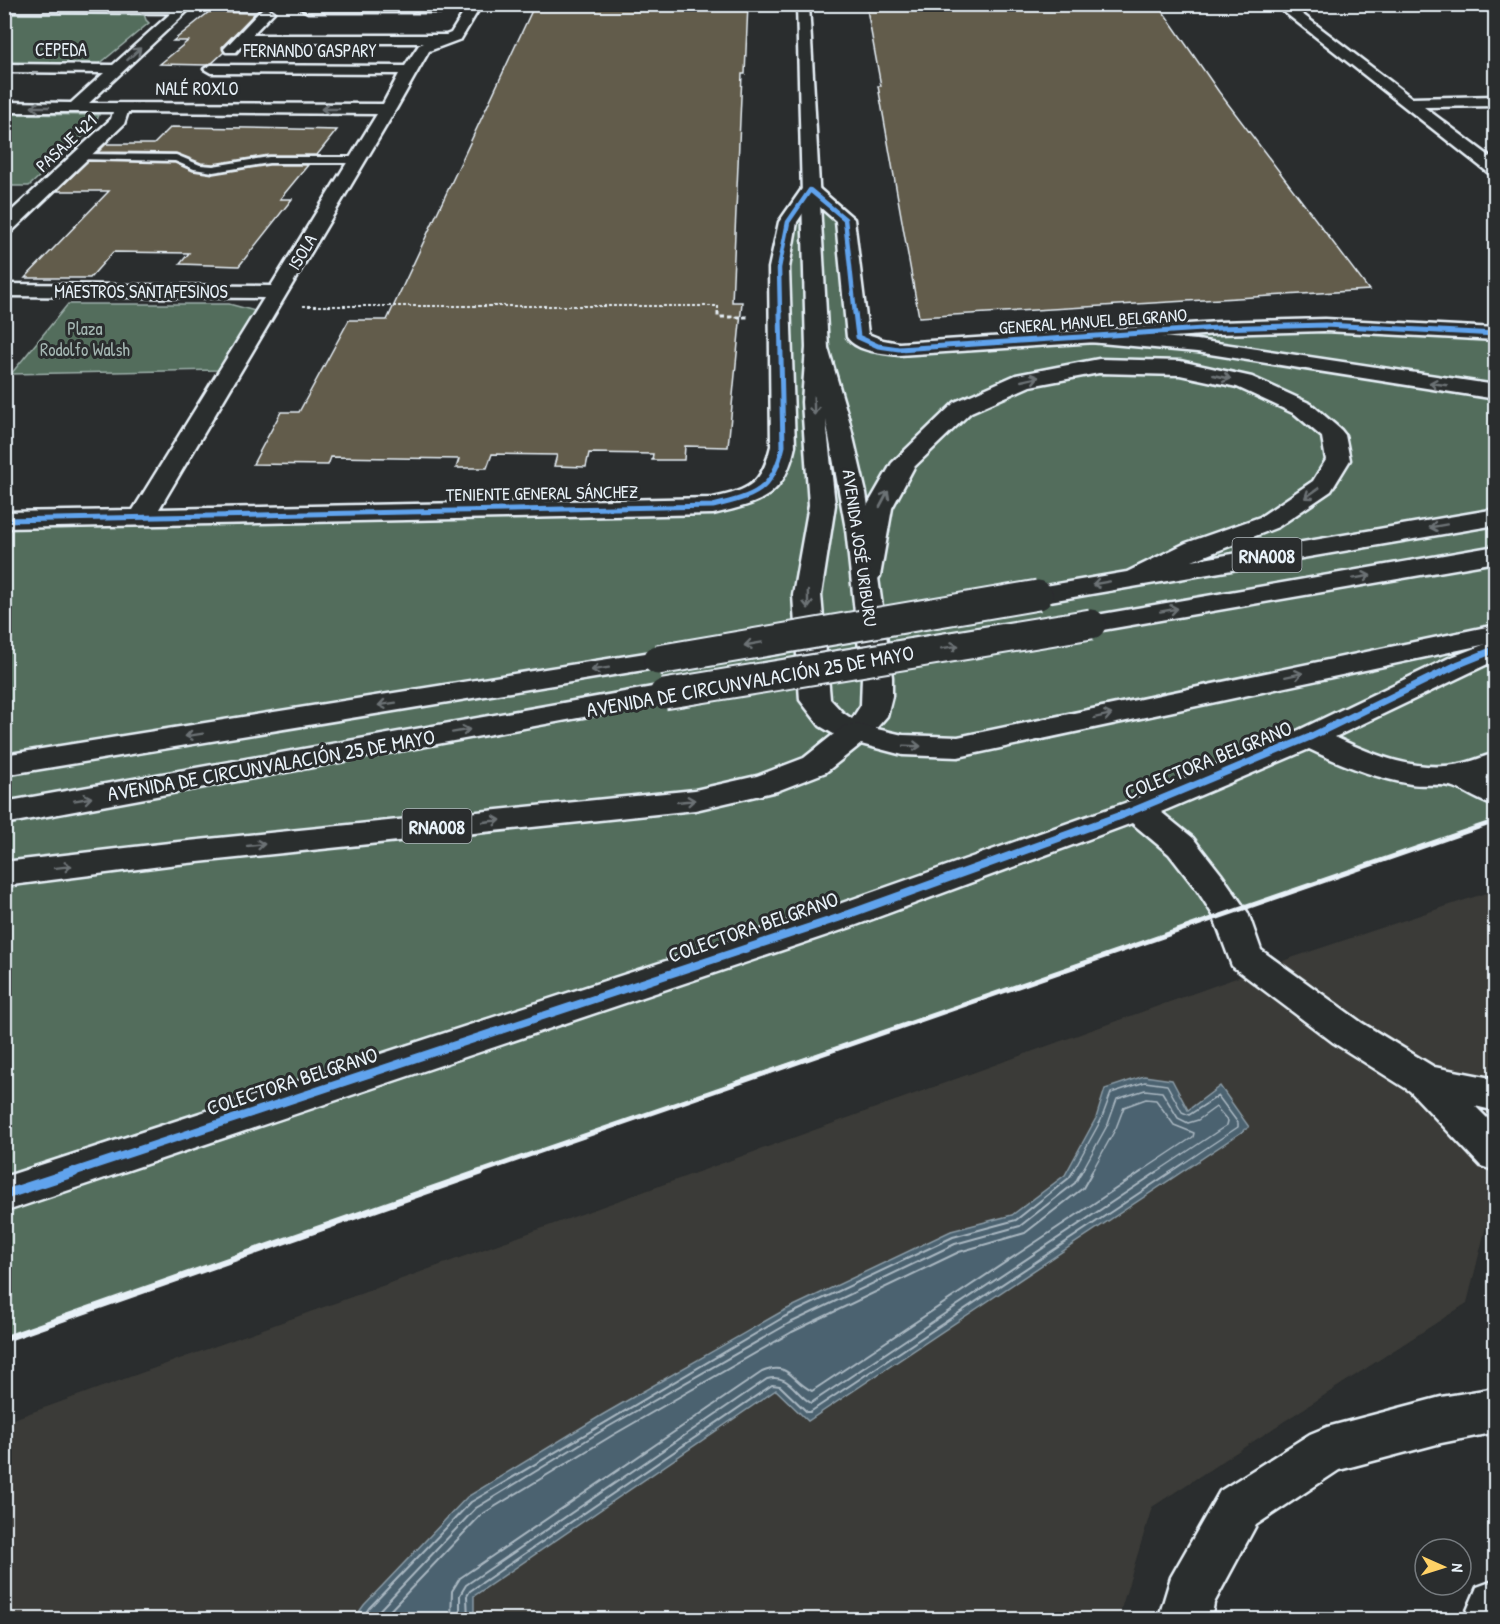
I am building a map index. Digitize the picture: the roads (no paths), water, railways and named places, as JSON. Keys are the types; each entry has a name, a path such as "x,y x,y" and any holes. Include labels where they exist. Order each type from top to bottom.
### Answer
{"main road":[{"name":"AVENIDA JOSÉ URIBURU","path":"803,4 817,348 813,402 822,505 807,595 815,700 831,719 855,733 873,714 877,693 866,576 851,478 836,409 817,348"},
{"path":"1281,4 1496,170"},
{"path":"308,8 474,6"},
{"name":"ISOLA","path":"142,516 388,109 409,70 424,48 456,36 474,6"},
{"path":"4,8 187,7"},
{"path":"75,107 187,7"},
{"path":"240,39 267,12"},
{"path":"240,39 446,39"},
{"name":"FERNANDO GASPARY","path":"240,39 211,69 409,70"},
{"name":"CEPEDA","path":"4,68 117,69"},
{"path":"1409,103 1496,101"},
{"name":"NALÉ ROXLO","path":"4,107 388,109"},
{"name":"PASAJE 421","path":"4,228 118,121 122,107"},
{"name":"TENIENTE GENERAL SÁNCHEZ","path":"4,520 712,506 740,500 768,487 780,465 783,446 779,268 788,222 810,190"},
{"name":"GENERAL MANUEL BELGRANO","path":"810,190 845,219 858,337 878,346 899,349 1218,328 1325,325 1496,334"},
{"path":"14,193 42,193"},
{"name":"MAESTROS SANTAFESINOS","path":"4,290 251,291 273,299"},
{"path":"1086,337 1197,346 1496,392"},
{"path":"866,576 879,508 904,463 963,407 1024,380 1099,366 1180,368 1244,382 1303,409 1333,435 1338,460 1322,486 1269,522 1195,549 1137,577"},
{"name":"AVENIDA DE CIRCUNVALACIÓN 25 DE MAYO","path":"4,765 658,660 1496,517"},
{"name":"AVENIDA DE CIRCUNVALACIÓN 25 DE MAYO","path":"4,813 664,694 1091,624 1496,554"},
{"path":"855,733 903,746 958,747 1496,633"},
{"name":"COLECTORA BELGRANO","path":"4,1195 838,918 1137,810 1310,737 1459,664 1496,650"},
{"name":"RNA008","path":"4,873 695,800 766,784 815,765 855,733"},
{"path":"1310,737 1353,758 1408,774 1456,775 1496,763"},
{"path":"1456,775 1496,796"},
{"path":"1137,810 1181,846 1209,882 1230,913 1245,957 1348,1033 1424,1080 1496,1154"},
{"path":"1424,1080 1496,1095"},
{"path":"1184,1620 1190,1596 1238,1508 1327,1450 1441,1420 1496,1410"},
{"path":"1489,1620 1496,1606"}],"lane":[{"path":"80,157 176,158 186,161 192,167 206,170 224,169 269,160 357,160"}],"water":[{"path":"1144,1076 1172,1080 1188,1110 1220,1086 1249,1127 808,1421 776,1390 474,1596 474,1619 354,1619 364,1605 467,1497 602,1415 781,1312 951,1231 1012,1215 1065,1175 1096,1118 1105,1089"}],"railway":[{"path":"477,1173 1496,821"},
{"path":"4,1339 481,1172"}],"park label":[{"name":"Plaza Rodolfo Walsh","path":"85,338"}]}
